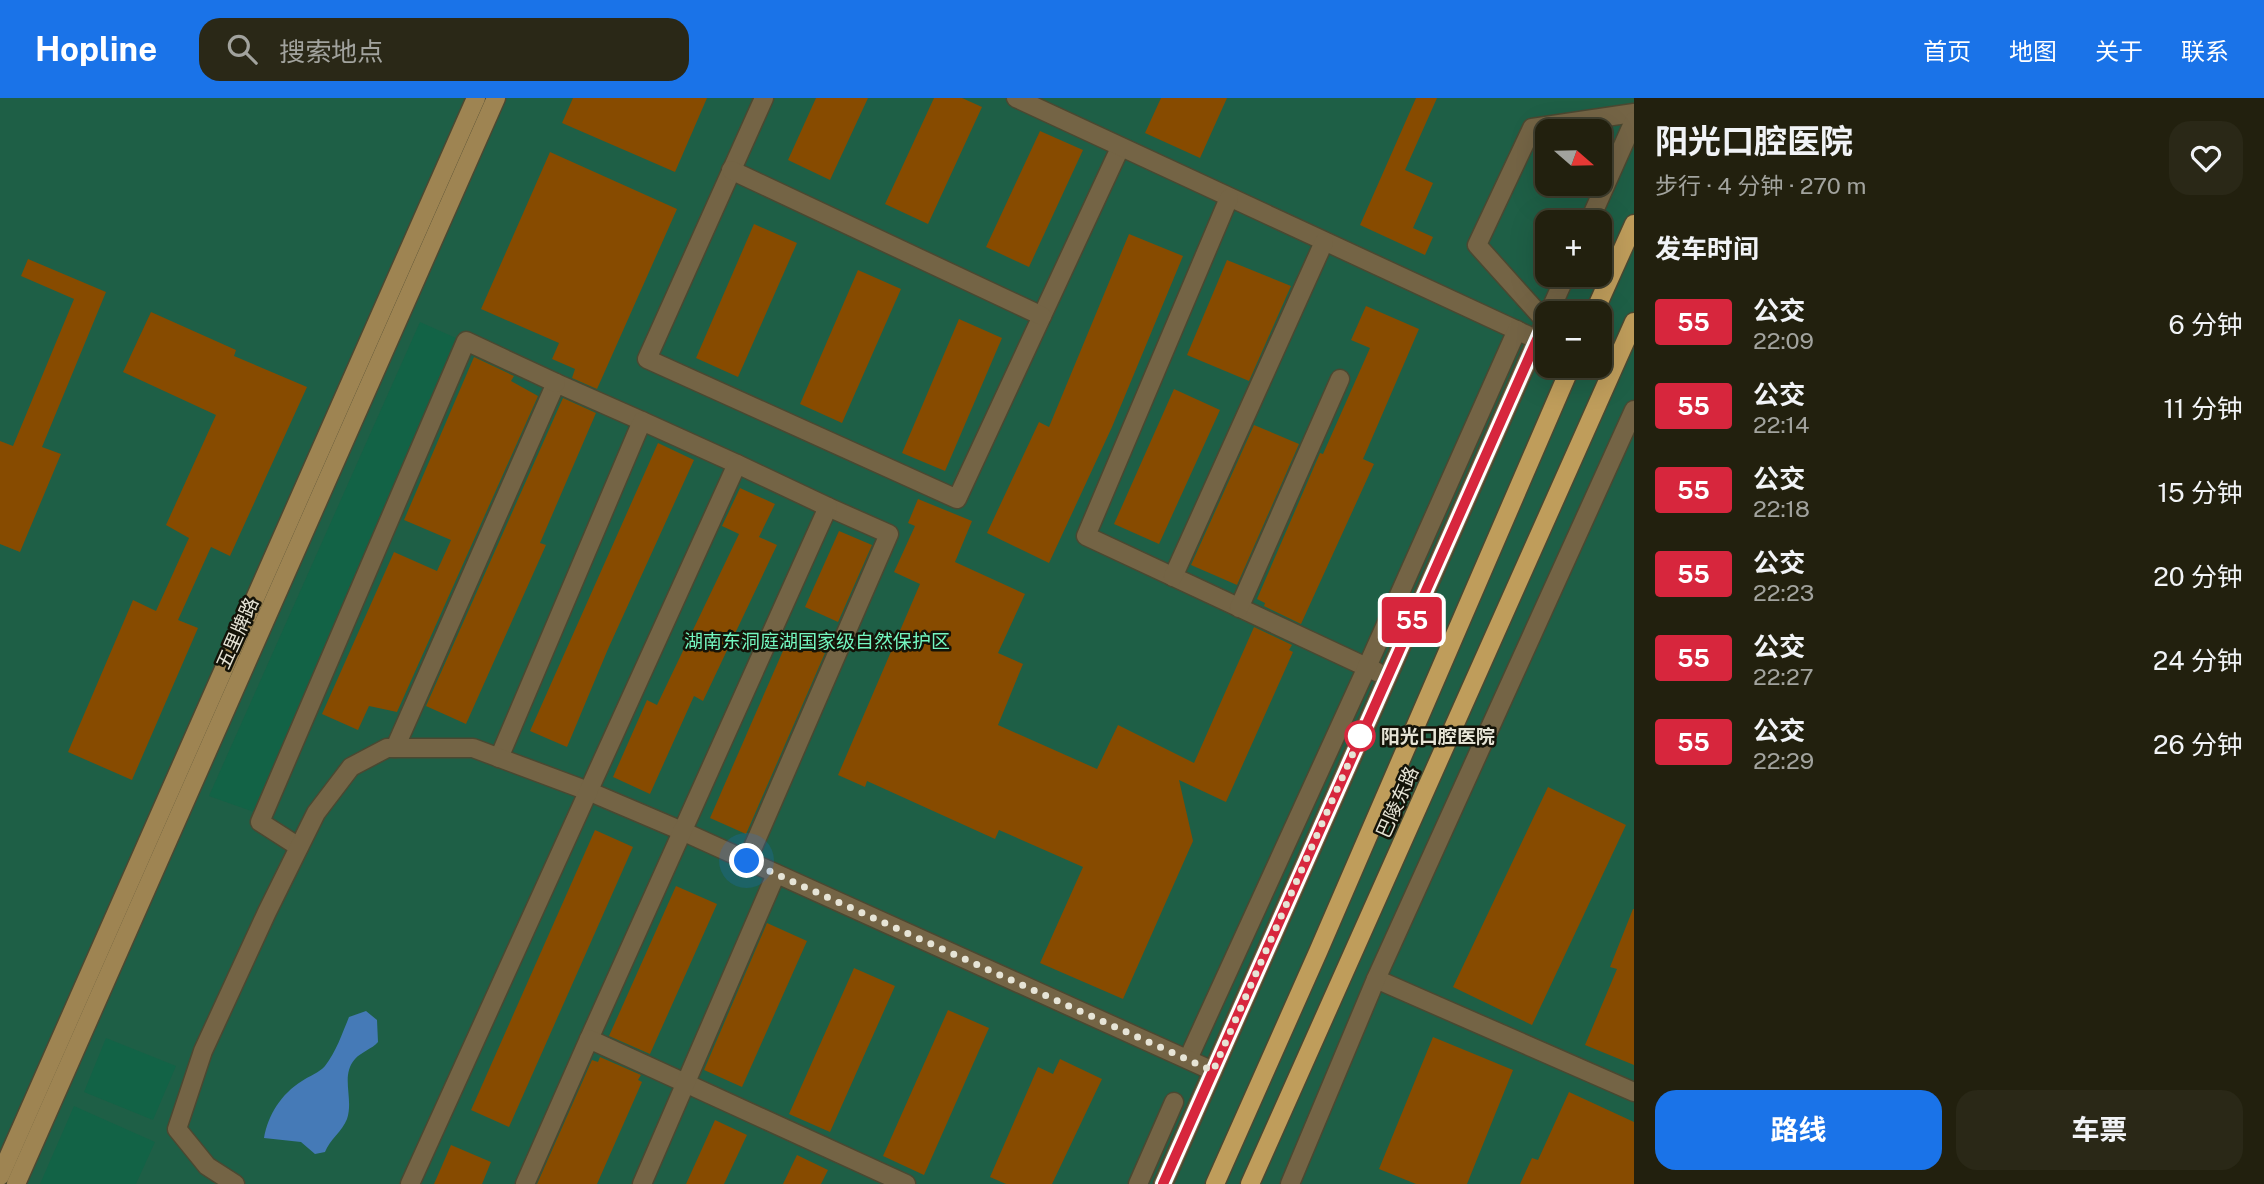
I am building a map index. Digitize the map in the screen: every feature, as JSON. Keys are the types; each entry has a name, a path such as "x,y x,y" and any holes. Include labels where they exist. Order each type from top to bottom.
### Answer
{"main road":[{"name":"五里牌路","path":"0,1176 476,98"},
{"name":"五里牌路","path":"16,1184 496,98"},
{"path":"1599,301 1634,224"},
{"name":"巴陵东路","path":"1250,1184 1634,323"},
{"name":"巴陵东路","path":"1214,1184 1318,952 1566,378"}],"street":[{"path":"764,98 647,359 957,499 1120,148"},
{"path":"1016,98 1535,339"},
{"path":"1535,306 1477,245 1532,128 1634,113"},
{"path":"1594,210 1634,121"},
{"path":"731,170 1042,316"},
{"path":"1229,198 1086,536 1387,677"},
{"path":"1173,577 1324,242"},
{"path":"1188,1059 1517,330"},
{"path":"299,848 260,822 466,341 888,534 747,861"},
{"path":"1163,1184 1535,344"},
{"path":"1239,608 1340,379"},
{"path":"396,748 556,383"},
{"path":"1290,1184 1376,979 1634,410"},
{"path":"499,758 642,421"},
{"path":"410,1184 737,464"},
{"path":"525,1184 828,507"},
{"path":"235,1184 207,1166 177,1129 203,1051 316,813 351,766 387,748 473,748 589,791 1213,1071"},
{"path":"642,1184 776,874"},
{"path":"1376,979 1634,1092"},
{"path":"589,1039 906,1184"},
{"path":"1138,1184 1174,1102"}],"green space":[{"name":"湖南东洞庭湖国家级自然保护区","path":"0,98 1634,98 1634,1184 0,1184"},
{"path":"420,322 456,338 254,812 209,796"},
{"path":"106,1038 176,1066 153,1120 84,1092"},
{"path":"74,1106 155,1142 136,1184 40,1184"}],"water":[{"path":"366,1011 377,1020 378,1042 357,1057 351,1066 348,1073 347,1119 325,1152 315,1154 301,1142 264,1138 272,1113 282,1099 295,1086 325,1066 336,1049 349,1017"}],"building":[{"path":"573,98 707,98 675,172 562,123"},
{"path":"816,98 868,98 830,180 788,160"},
{"path":"934,98 962,98 982,107 928,224 885,204"},
{"path":"1161,98 1227,98 1200,158 1145,133"},
{"path":"1416,98 1437,98 1405,170 1433,183 1413,228 1433,237 1425,255 1360,225"},
{"path":"1040,131 1083,150 1029,267 986,247"},
{"path":"550,152 677,209 597,389 572,378 575,369 552,359 559,343 481,309"},
{"path":"754,224 797,243 738,377 696,358"},
{"path":"1129,234 1183,256 1112,427 1049,563 987,533 1039,422 1049,427"},
{"path":"28,259 106,292 42,447 61,454 20,552 0,544 0,441 13,446 74,299 21,276"},
{"path":"1227,260 1291,286 1249,381 1187,355"},
{"path":"858,270 901,289 842,423 800,404"},
{"path":"1366,306 1419,329 1363,459 1374,464 1301,624 1264,606 1265,603 1257,599 1320,453 1323,454 1370,348 1351,340"},
{"path":"151,312 236,350 234,356 307,387 230,556 211,547 178,620 198,628 132,780 68,752 133,600 156,611 189,538 166,525 216,415 123,372"},
{"path":"959,319 1002,338 945,471 902,453"},
{"path":"474,357 514,376 511,381 538,396 397,712 369,706 358,730 322,714 394,552 437,571 451,540 404,520"},
{"path":"1174,389 1220,410 1159,544 1114,524"},
{"path":"563,398 596,413 540,543 546,545 466,724 426,706"},
{"path":"1254,425 1299,444 1237,585 1191,565"},
{"path":"658,443 694,460 608,649 567,747 530,731"},
{"path":"740,488 775,504 759,537 777,545 703,701 694,696 650,794 613,777 647,700 657,705 739,534 722,526"},
{"path":"918,499 972,521 955,562 1025,594 998,653 1023,664 998,725 1097,769 1118,725 1194,763 1254,627 1292,645 1289,650 1293,652 1226,802 1179,780 1193,841 1123,999 1040,963 1083,867 999,830 995,839 867,781 865,787 838,775 920,584 894,572 915,526 908,523"},
{"path":"839,531 872,545 838,622 805,607"},
{"path":"789,637 825,653 746,834 710,818"},
{"path":"1548,787 1626,825 1532,1025 1453,987"},
{"path":"595,830 633,847 509,1127 471,1110"},
{"path":"676,886 717,904 650,1054 609,1036"},
{"path":"1633,909 1634,1065 1585,1045 1617,969 1610,967"},
{"path":"767,923 807,941 742,1087 704,1070"},
{"path":"854,968 895,986 830,1132 789,1114"},
{"path":"948,1010 989,1028 924,1175 883,1156"},
{"path":"1433,1037 1513,1070 1467,1184 1416,1184 1379,1169"},
{"path":"600,1057 641,1075 638,1080 642,1082 597,1184 537,1184 592,1060 598,1062"},
{"path":"1060,1059 1102,1079 1052,1184 1006,1184 990,1177 1038,1067 1053,1074"},
{"path":"1569,1092 1634,1122 1634,1184 1520,1184 1532,1158 1538,1160"},
{"path":"715,1120 747,1135 724,1184 686,1184"},
{"path":"451,1145 491,1162 482,1184 434,1184"},
{"path":"797,1155 828,1170 821,1184 783,1184"}],"bus line":[{"name":"55","path":"1163,1184 1535,344"}],"place":[{"name":"阳光口腔医院","path":"1360,736"}],"route":[{"path":"747,861 1213,1071 1365,726 1360,736"}]}
